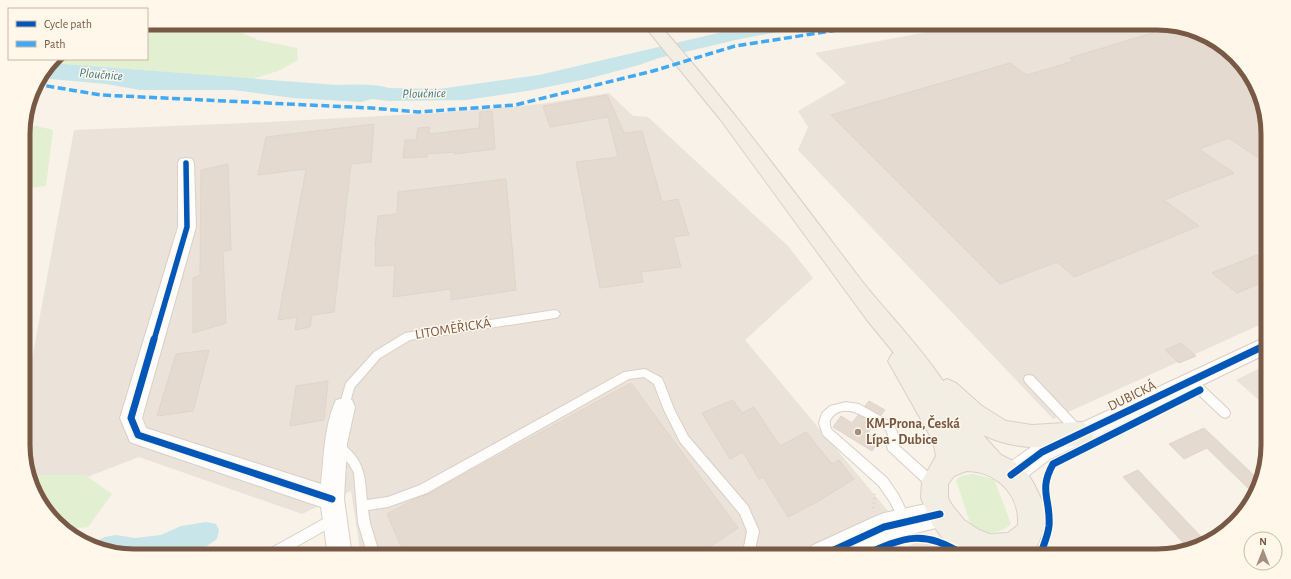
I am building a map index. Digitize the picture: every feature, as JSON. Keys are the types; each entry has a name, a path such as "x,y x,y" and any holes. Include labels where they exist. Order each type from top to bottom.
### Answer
{"main road":[{"path":"656,30 687,66 875,314 928,378 971,441 1025,492 1032,511 1030,529 1026,537 1008,549"},
{"path":"875,314 969,412 988,425 1012,434 1025,436 1081,434"},
{"path":"875,314 942,432 948,447 936,504 940,514 956,533 966,540 992,549"},
{"path":"941,475 959,460 973,458 1002,469"}],"street":[{"path":"186,163 187,227 131,418 138,435 333,508"},
{"name":"DUBICKÁ","path":"1002,469 1081,434 1261,347"},
{"name":"LITOMĚŘICKÁ","path":"339,549 333,508 336,444 344,408"},
{"path":"820,549 884,527 940,514"}],"lane":[{"name":"LITOMĚŘICKÁ","path":"344,408 350,386 377,354 408,336 554,314"},
{"path":"362,506 388,502 423,489 627,374 645,373 658,381 669,410 684,439 744,510 753,531 749,549"},
{"path":"1029,379 1081,434"},
{"path":"1191,381 1225,413"},
{"path":"906,521 894,498 883,482 827,432 824,423 826,416 834,409 846,406 855,407 890,427 894,438 892,448 941,475"},
{"path":"336,444 352,460 359,473 364,523 372,549"},
{"path":"277,549 333,508"}],"path":[{"path":"870,469 865,474 875,492 875,500 872,511"}],"shaded area":[{"path":"938,30 1157,30 1177,32 1197,38 1209,44 1231,60 1240,71 1253,94 1260,120 1261,324 1053,419 798,150 808,127 798,111 846,83 815,53"},
{"path":"609,93 633,116 648,117 788,246 813,278 745,340 888,511 804,549 360,549 351,491 302,514 139,457 82,479 36,477 31,459 30,445 30,370 74,130 438,113 541,104"},
{"path":"1261,368 1261,402 1236,380"},
{"path":"917,542 930,543 941,546 945,549 903,549"}],"green space":[{"path":"148,30 236,30 258,40 297,48 298,60 278,71 252,79 57,63 60,60 148,60"},
{"path":"30,125 53,130 46,186 30,188"},
{"path":"973,474 994,479 1011,524 1006,528 997,532 987,532 971,526 956,480 961,476"},
{"path":"35,475 85,475 112,494 88,527 72,529 60,519 44,497"}],"water":[{"name":"Ploučnice","path":"731,30 791,30 740,39 659,58 587,79 527,91 466,100 389,101 372,99 361,102 293,98 233,90 140,90 106,84 46,79 57,63 336,85 383,86 389,88 439,89 539,75"},
{"path":"206,522 216,524 219,530 217,539 203,549 127,549 96,542 105,537 116,535 135,538 161,535 181,526"}],"building":[{"path":"1161,30 1177,32 1197,38 1209,44 1231,60 1240,71 1253,94 1260,120 1261,155 1257,157 1229,138 1199,149 1234,173 1164,200 1199,226 1074,277 1057,262 1000,284 831,115 1010,63 1027,75 1074,61 1070,58"},
{"path":"607,95 624,133 642,131 662,202 678,199 689,235 673,237 681,267 641,272 643,282 600,288 576,162 618,157 608,117 550,127 543,106"},
{"path":"492,111 495,149 455,154 455,152 427,154 427,157 403,158 405,140 416,140 418,128 430,127 429,134 479,128 480,112"},
{"path":"374,124 371,162 351,164 334,312 312,315 310,327 295,330 297,317 278,320 306,169 258,175 266,137"},
{"path":"228,164 231,250 223,252 226,323 193,333 193,278 200,275 201,170"},
{"path":"506,179 516,290 451,300 451,289 393,297 395,265 375,266 375,246 378,216 397,214 398,192"},
{"path":"1257,255 1261,258 1261,283 1237,293 1212,273"},
{"path":"1181,343 1196,356 1179,363 1165,350"},
{"path":"209,350 193,411 157,416 176,354"},
{"path":"328,381 324,420 290,426 296,386"},
{"path":"631,383 738,528 706,549 402,549 387,514 415,499 428,494"},
{"path":"733,400 742,413 754,407 780,446 806,432 832,464 839,460 854,479 817,502 788,517 763,477 759,479 743,452 730,459 702,413"},
{"path":"869,401 885,410 881,415 865,406"},
{"path":"858,415 874,424 868,433 876,438 878,443 872,451 833,427 841,416 852,423"},
{"path":"1204,428 1256,477 1250,490 1207,448 1184,459 1169,444"},
{"path":"1138,470 1202,538 1185,545 1123,477"}],"marked path":[{"path":"42,85 101,95 371,108 418,112 515,105 653,71 735,46 837,30"}],"cycle path":[{"path":"186,163 187,227 131,418 138,435 332,499"},
{"path":"1011,475 1042,452 1261,347"},
{"path":"1042,549 1049,526 1048,509 1044,488 1045,481 1053,464 1200,390"},
{"path":"836,549 884,527 940,514"},
{"path":"877,549 901,540 912,538 932,539 956,549"}],"place":[{"name":"KM-Prona, Česká Lípa - Dubice","path":"858,432"}]}
